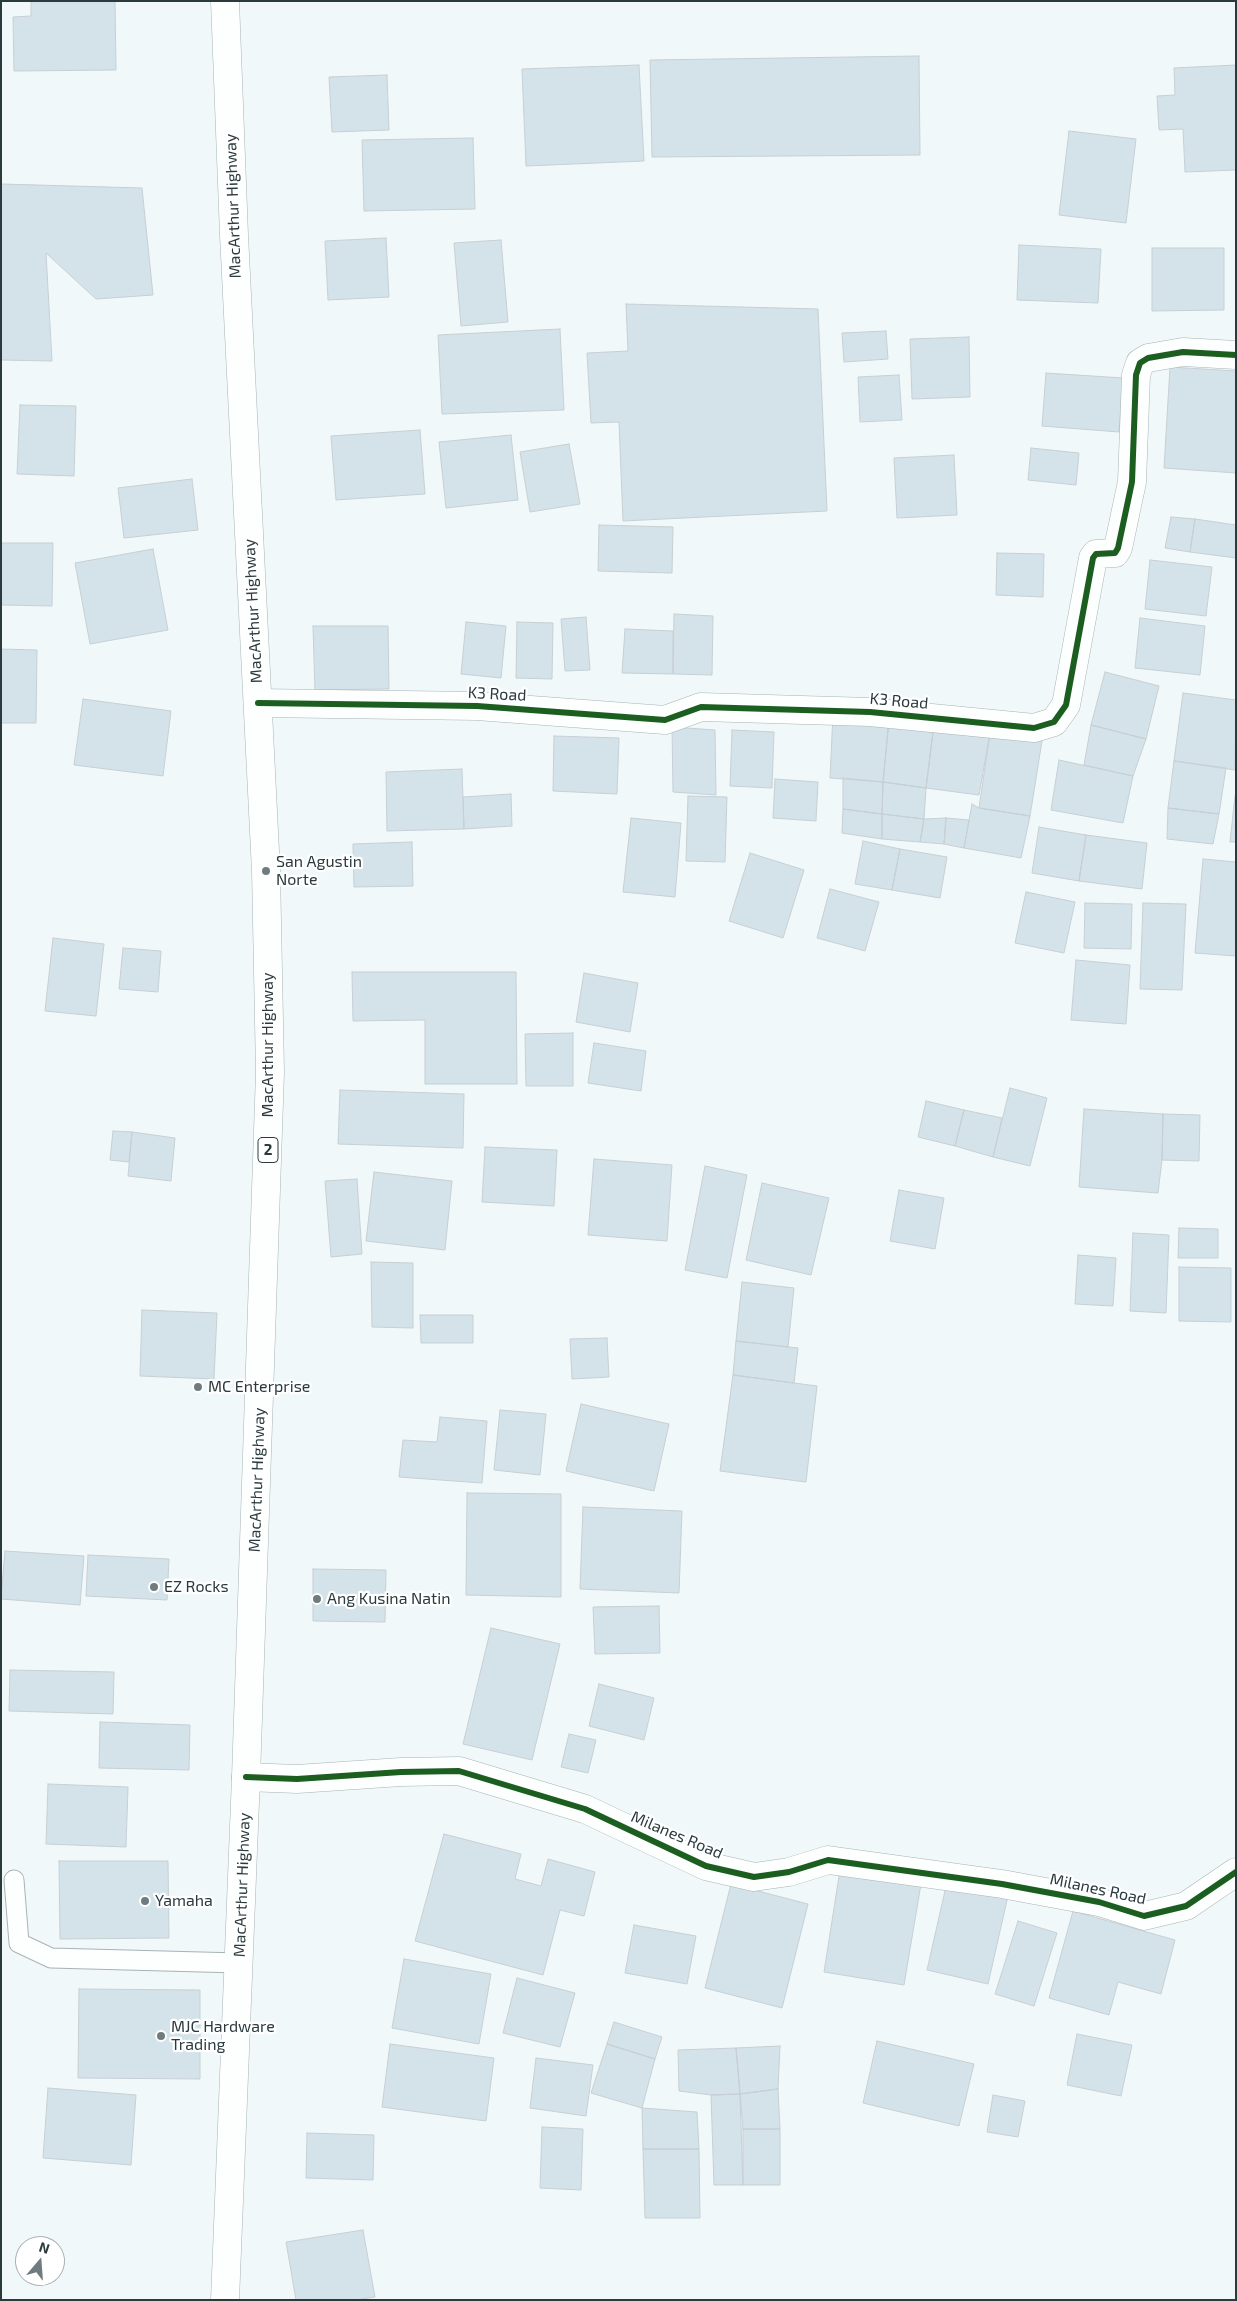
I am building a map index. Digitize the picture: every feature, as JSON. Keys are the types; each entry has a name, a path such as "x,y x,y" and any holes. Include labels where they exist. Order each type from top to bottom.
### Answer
{"main road":[{"name":"MacArthur Highway","path":"225,1 234,235 266,871 270,1072 246,1777 225,2300"},
{"name":"K3 Road","path":"258,703 477,706 665,720 701,707 870,712 1034,728 1054,722 1066,705 1093,558 1096,554 1115,553 1118,548 1132,482 1136,374 1140,363 1148,358 1183,352 1236,355"},
{"name":"Milanes Road","path":"246,1777 297,1779 401,1772 459,1771 585,1809 706,1866 754,1878 789,1872 828,1860 1002,1884 1099,1902 1144,1916 1186,1906 1236,1872"}],"lane":[{"path":"14,1880 19,1943 52,1958 239,1963"}],"building":[{"path":"31,1 115,1 116,70 14,71 13,17 31,16"},
{"path":"919,56 920,155 652,157 650,60"},
{"path":"639,65 644,161 526,166 522,69"},
{"path":"1236,65 1236,170 1185,172 1183,129 1159,130 1157,96 1175,95 1174,68"},
{"path":"387,75 389,130 332,132 329,77"},
{"path":"1069,131 1136,139 1126,223 1059,215"},
{"path":"473,138 475,209 364,211 362,140"},
{"path":"1,184 142,188 153,295 96,299 46,253 52,361 1,360"},
{"path":"386,238 389,297 328,300 325,241"},
{"path":"501,240 508,322 461,326 454,243"},
{"path":"1019,245 1101,249 1098,303 1017,300"},
{"path":"1152,248 1224,248 1224,310 1152,311"},
{"path":"626,304 818,309 827,511 623,521 619,422 591,423 587,353 628,351"},
{"path":"560,329 564,410 442,414 438,335"},
{"path":"886,331 888,359 844,362 842,333"},
{"path":"969,337 970,397 912,399 910,339"},
{"path":"1170,367 1236,371 1236,473 1164,468"},
{"path":"1046,373 1123,378 1119,432 1042,426"},
{"path":"899,375 902,420 860,422 858,377"},
{"path":"20,405 76,406 74,476 17,474"},
{"path":"420,430 425,494 336,500 331,436"},
{"path":"511,435 518,500 446,508 439,442"},
{"path":"569,444 580,504 530,512 520,452"},
{"path":"1031,448 1079,453 1076,485 1028,480"},
{"path":"954,455 957,515 897,518 894,458"},
{"path":"192,479 198,530 124,538 118,488"},
{"path":"1171,517 1195,519 1190,552 1165,548"},
{"path":"1195,519 1236,525 1236,558 1190,552"},
{"path":"599,525 673,527 672,573 598,571"},
{"path":"1,543 53,543 52,606 1,605"},
{"path":"153,549 168,630 90,644 75,563"},
{"path":"997,553 1044,554 1043,597 996,595"},
{"path":"1150,560 1212,567 1206,616 1145,609"},
{"path":"674,614 713,616 712,675 673,674"},
{"path":"586,617 590,670 565,671 561,619"},
{"path":"1140,618 1205,626 1200,675 1135,668"},
{"path":"466,622 506,626 501,678 461,674"},
{"path":"517,622 553,623 552,679 516,678"},
{"path":"313,626 388,626 389,689 315,690"},
{"path":"625,629 673,631 673,674 622,673"},
{"path":"1,649 37,650 36,723 1,723"},
{"path":"1105,672 1159,686 1146,739 1091,725"},
{"path":"1183,693 1236,700 1235,770 1174,761"},
{"path":"83,699 171,711 163,776 74,765"},
{"path":"833,714 889,720 883,782 830,778"},
{"path":"889,720 934,724 926,788 883,782"},
{"path":"934,724 990,733 979,795 926,788"},
{"path":"1091,725 1146,739 1133,776 1084,765"},
{"path":"672,727 715,730 716,795 673,792"},
{"path":"732,730 774,732 772,788 730,786"},
{"path":"990,733 1042,741 1030,816 979,808"},
{"path":"554,736 619,738 617,794 553,791"},
{"path":"1059,760 1133,776 1123,823 1051,810"},
{"path":"1174,761 1226,768 1219,814 1168,808"},
{"path":"462,769 464,829 387,831 386,772"},
{"path":"843,778 883,782 882,814 843,809"},
{"path":"775,779 818,782 816,821 773,818"},
{"path":"883,782 926,788 924,819 882,814"},
{"path":"511,794 512,826 464,829 463,797"},
{"path":"688,796 727,797 725,862 686,861"},
{"path":"1235,796 1236,842 1230,842"},
{"path":"972,804 979,808 1030,816 1021,858 964,848"},
{"path":"1168,808 1219,814 1213,844 1167,839"},
{"path":"843,809 882,814 882,839 842,833"},
{"path":"882,814 924,819 920,842 882,839"},
{"path":"631,818 681,823 675,897 623,892"},
{"path":"946,818 944,844 920,842 924,819"},
{"path":"946,818 969,820 964,848 944,844"},
{"path":"1039,827 1086,835 1079,881 1032,873"},
{"path":"1086,835 1147,843 1142,889 1079,881"},
{"path":"863,841 900,849 892,890 855,884"},
{"path":"412,842 413,886 354,887 353,844"},
{"path":"900,849 947,857 940,898 892,890"},
{"path":"750,853 804,870 783,938 729,921"},
{"path":"1203,859 1236,862 1236,956 1195,953"},
{"path":"830,889 879,902 865,951 817,938"},
{"path":"1026,892 1075,902 1064,953 1015,943"},
{"path":"1085,903 1132,904 1131,949 1084,948"},
{"path":"1143,903 1186,904 1182,990 1140,989"},
{"path":"53,938 104,944 96,1016 45,1011"},
{"path":"123,948 161,951 158,992 119,989"},
{"path":"1076,960 1130,965 1126,1024 1071,1020"},
{"path":"352,972 516,972 517,1084 425,1084 425,1020 353,1021"},
{"path":"584,973 638,983 630,1032 576,1022"},
{"path":"573,1033 573,1086 526,1086 525,1034"},
{"path":"594,1043 646,1051 641,1091 588,1083"},
{"path":"1010,1088 1047,1098 1030,1166 993,1157"},
{"path":"340,1090 464,1094 463,1148 338,1144"},
{"path":"926,1101 964,1110 955,1146 918,1137"},
{"path":"1084,1109 1163,1114 1162,1160 1158,1193 1079,1187"},
{"path":"964,1110 1002,1118 993,1157 955,1146"},
{"path":"1163,1114 1200,1115 1199,1161 1162,1160"},
{"path":"113,1131 132,1132 129,1162 110,1160"},
{"path":"132,1132 175,1138 171,1181 128,1176"},
{"path":"485,1147 557,1150 554,1206 482,1202"},
{"path":"594,1159 672,1165 667,1241 588,1235"},
{"path":"705,1166 747,1175 727,1278 685,1270"},
{"path":"374,1172 452,1181 445,1250 366,1241"},
{"path":"357,1179 362,1254 331,1257 325,1181"},
{"path":"762,1183 829,1198 811,1275 746,1260"},
{"path":"899,1190 944,1198 935,1249 890,1241"},
{"path":"1179,1228 1218,1229 1218,1258 1178,1258"},
{"path":"1133,1233 1169,1235 1166,1313 1130,1311"},
{"path":"1078,1255 1116,1258 1113,1306 1075,1304"},
{"path":"371,1262 413,1263 413,1328 372,1327"},
{"path":"1179,1267 1231,1268 1231,1322 1179,1321"},
{"path":"742,1282 794,1288 788,1347 736,1341"},
{"path":"142,1310 217,1313 214,1379 140,1376"},
{"path":"420,1315 473,1315 473,1343 421,1343"},
{"path":"607,1338 609,1377 572,1379 570,1339"},
{"path":"736,1341 798,1348 794,1383 733,1375"},
{"path":"733,1375 817,1386 806,1482 720,1471"},
{"path":"581,1404 669,1424 654,1491 566,1471"},
{"path":"500,1410 546,1414 540,1475 494,1470"},
{"path":"440,1417 487,1421 482,1483 399,1477 403,1440 437,1442"},
{"path":"467,1493 561,1494 561,1597 466,1595"},
{"path":"583,1507 682,1511 679,1593 580,1589"},
{"path":"5,1551 84,1556 80,1605 1,1599"},
{"path":"88,1555 169,1559 167,1600 86,1596"},
{"path":"313,1569 386,1570 385,1622 313,1621"},
{"path":"659,1606 660,1653 595,1654 593,1607"},
{"path":"491,1628 560,1644 532,1760 463,1744"},
{"path":"10,1670 114,1672 113,1714 9,1711"},
{"path":"599,1684 654,1698 644,1740 589,1726"},
{"path":"100,1722 190,1725 189,1770 99,1768"},
{"path":"569,1734 596,1740 588,1773 561,1767"},
{"path":"48,1784 128,1787 126,1847 46,1844"},
{"path":"444,1834 521,1854 515,1879 541,1886 548,1859 595,1872 584,1916 560,1910 543,1975 415,1941"},
{"path":"59,1861 168,1861 169,1938 60,1939"},
{"path":"840,1870 921,1884 904,1985 824,1972"},
{"path":"947,1882 1008,1896 988,1984 927,1970"},
{"path":"731,1884 808,1904 782,2008 705,1988"},
{"path":"1073,1911 1175,1940 1161,1994 1118,1982 1109,2015 1049,1998"},
{"path":"1018,1921 1057,1933 1034,2006 995,1994"},
{"path":"634,1925 696,1936 687,1984 625,1973"},
{"path":"404,1959 491,1974 479,2044 392,2028"},
{"path":"517,1978 575,1993 560,2047 503,2033"},
{"path":"79,1989 200,1990 200,2079 78,2078"},
{"path":"614,2022 662,2037 655,2059 607,2044"},
{"path":"1077,2034 1132,2045 1121,2096 1067,2085"},
{"path":"877,2041 974,2064 959,2126 863,2103"},
{"path":"390,2044 494,2058 486,2121 382,2107"},
{"path":"607,2044 655,2059 642,2108 591,2093"},
{"path":"780,2046 778,2089 740,2094 736,2048"},
{"path":"736,2048 740,2094 711,2095 679,2091 678,2050"},
{"path":"536,2058 593,2065 586,2116 530,2108"},
{"path":"48,2088 136,2095 131,2165 43,2158"},
{"path":"778,2089 780,2129 743,2129 740,2094"},
{"path":"740,2094 743,2185 714,2185 711,2095"},
{"path":"993,2095 1025,2101 1018,2137 987,2132"},
{"path":"642,2108 697,2112 699,2149 643,2149"},
{"path":"542,2127 583,2129 581,2190 540,2188"},
{"path":"743,2129 780,2129 780,2185 743,2185"},
{"path":"307,2133 374,2135 373,2180 306,2178"},
{"path":"643,2149 699,2149 700,2218 645,2218"},
{"path":"363,2230 375,2297 355,2300 296,2300 286,2242"}],"cycle path":[{"path":"258,703 477,706 665,720 701,707 870,712 1034,728 1054,722 1066,705 1093,558 1096,554 1115,553 1118,548 1132,482 1136,375 1140,363 1148,358 1183,352 1236,355"},
{"path":"246,1777 297,1779 401,1772 459,1771 585,1809 706,1866 754,1877 789,1872 828,1860 1002,1884 1099,1902 1144,1916 1186,1906 1236,1872"}],"place":[{"name":"San Agustin Norte","path":"266,871"},
{"name":"MC Enterprise","path":"198,1387"},
{"name":"EZ Rocks","path":"154,1587"},
{"name":"Ang Kusina Natin","path":"317,1599"},
{"name":"Yamaha","path":"145,1901"},
{"name":"MJC Hardware Trading","path":"161,2036"}]}
